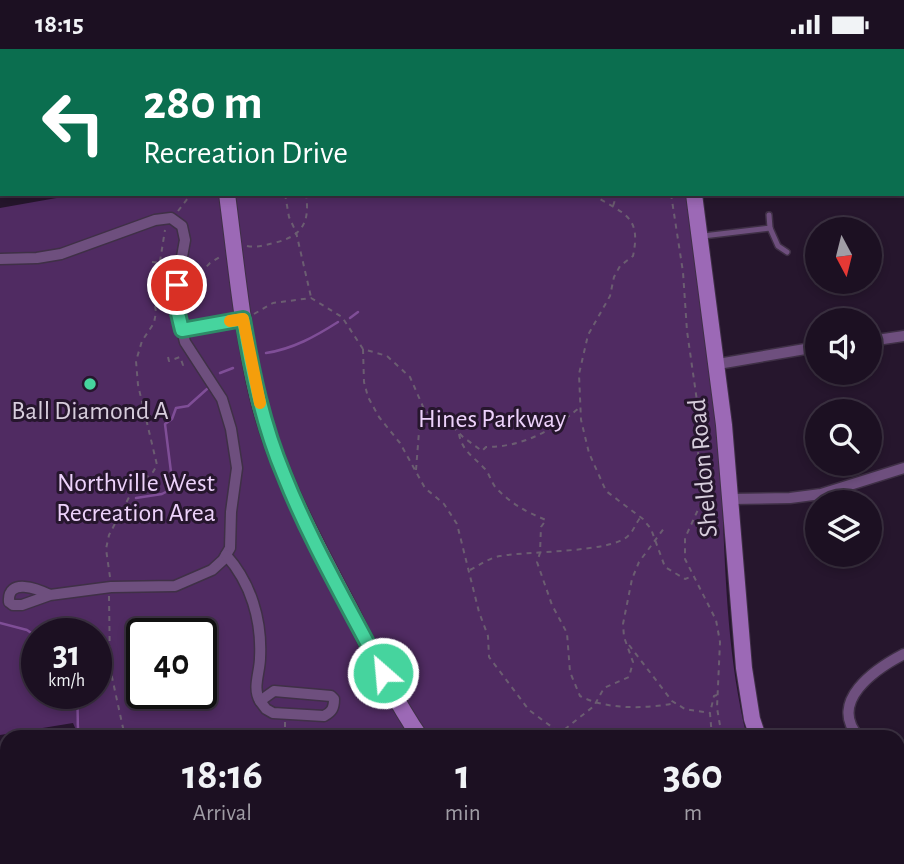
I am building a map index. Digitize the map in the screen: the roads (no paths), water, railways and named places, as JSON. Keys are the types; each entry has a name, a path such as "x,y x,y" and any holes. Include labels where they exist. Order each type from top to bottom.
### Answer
{"street":[{"path":"227,196 243,319 259,401 269,434 292,494 399,703 416,730"},
{"name":"Sheldon Road","path":"694,196 718,364 744,668 756,730"},
{"path":"0,259 61,254 89,246 141,224 172,218 182,226 185,240 177,295 182,330 186,342 222,399 231,429 237,467 231,512 230,548 212,570 185,584 175,586 111,587 50,595"},
{"path":"882,339 904,336"},
{"path":"718,364 805,349"},
{"path":"730,499 821,494 904,468"},
{"path":"226,555 238,568 255,607 260,659 256,693 260,701 273,713 324,716 331,713 334,699 324,694 274,691 260,701"},
{"path":"854,730 849,716 852,697 861,685 904,655"}],"lane":[{"path":"769,215 770,228 778,246 787,252"},
{"path":"700,237 770,228"},
{"path":"182,330 243,319"}],"waterway":[{"path":"350,318 358,312"},
{"path":"266,353 304,341 338,322"},
{"path":"220,373 233,368"},
{"path":"136,498 162,494 173,488 165,424 172,419 176,408 188,406 207,389"},
{"path":"0,623 21,628"},
{"path":"77,709 78,730"}],"place":[{"name":"Ball Diamond A","path":"90,384"}],"park label":[{"name":"Hines Parkway","path":"492,419"},
{"name":"Northville West Recreation Area","path":"136,498"}]}
